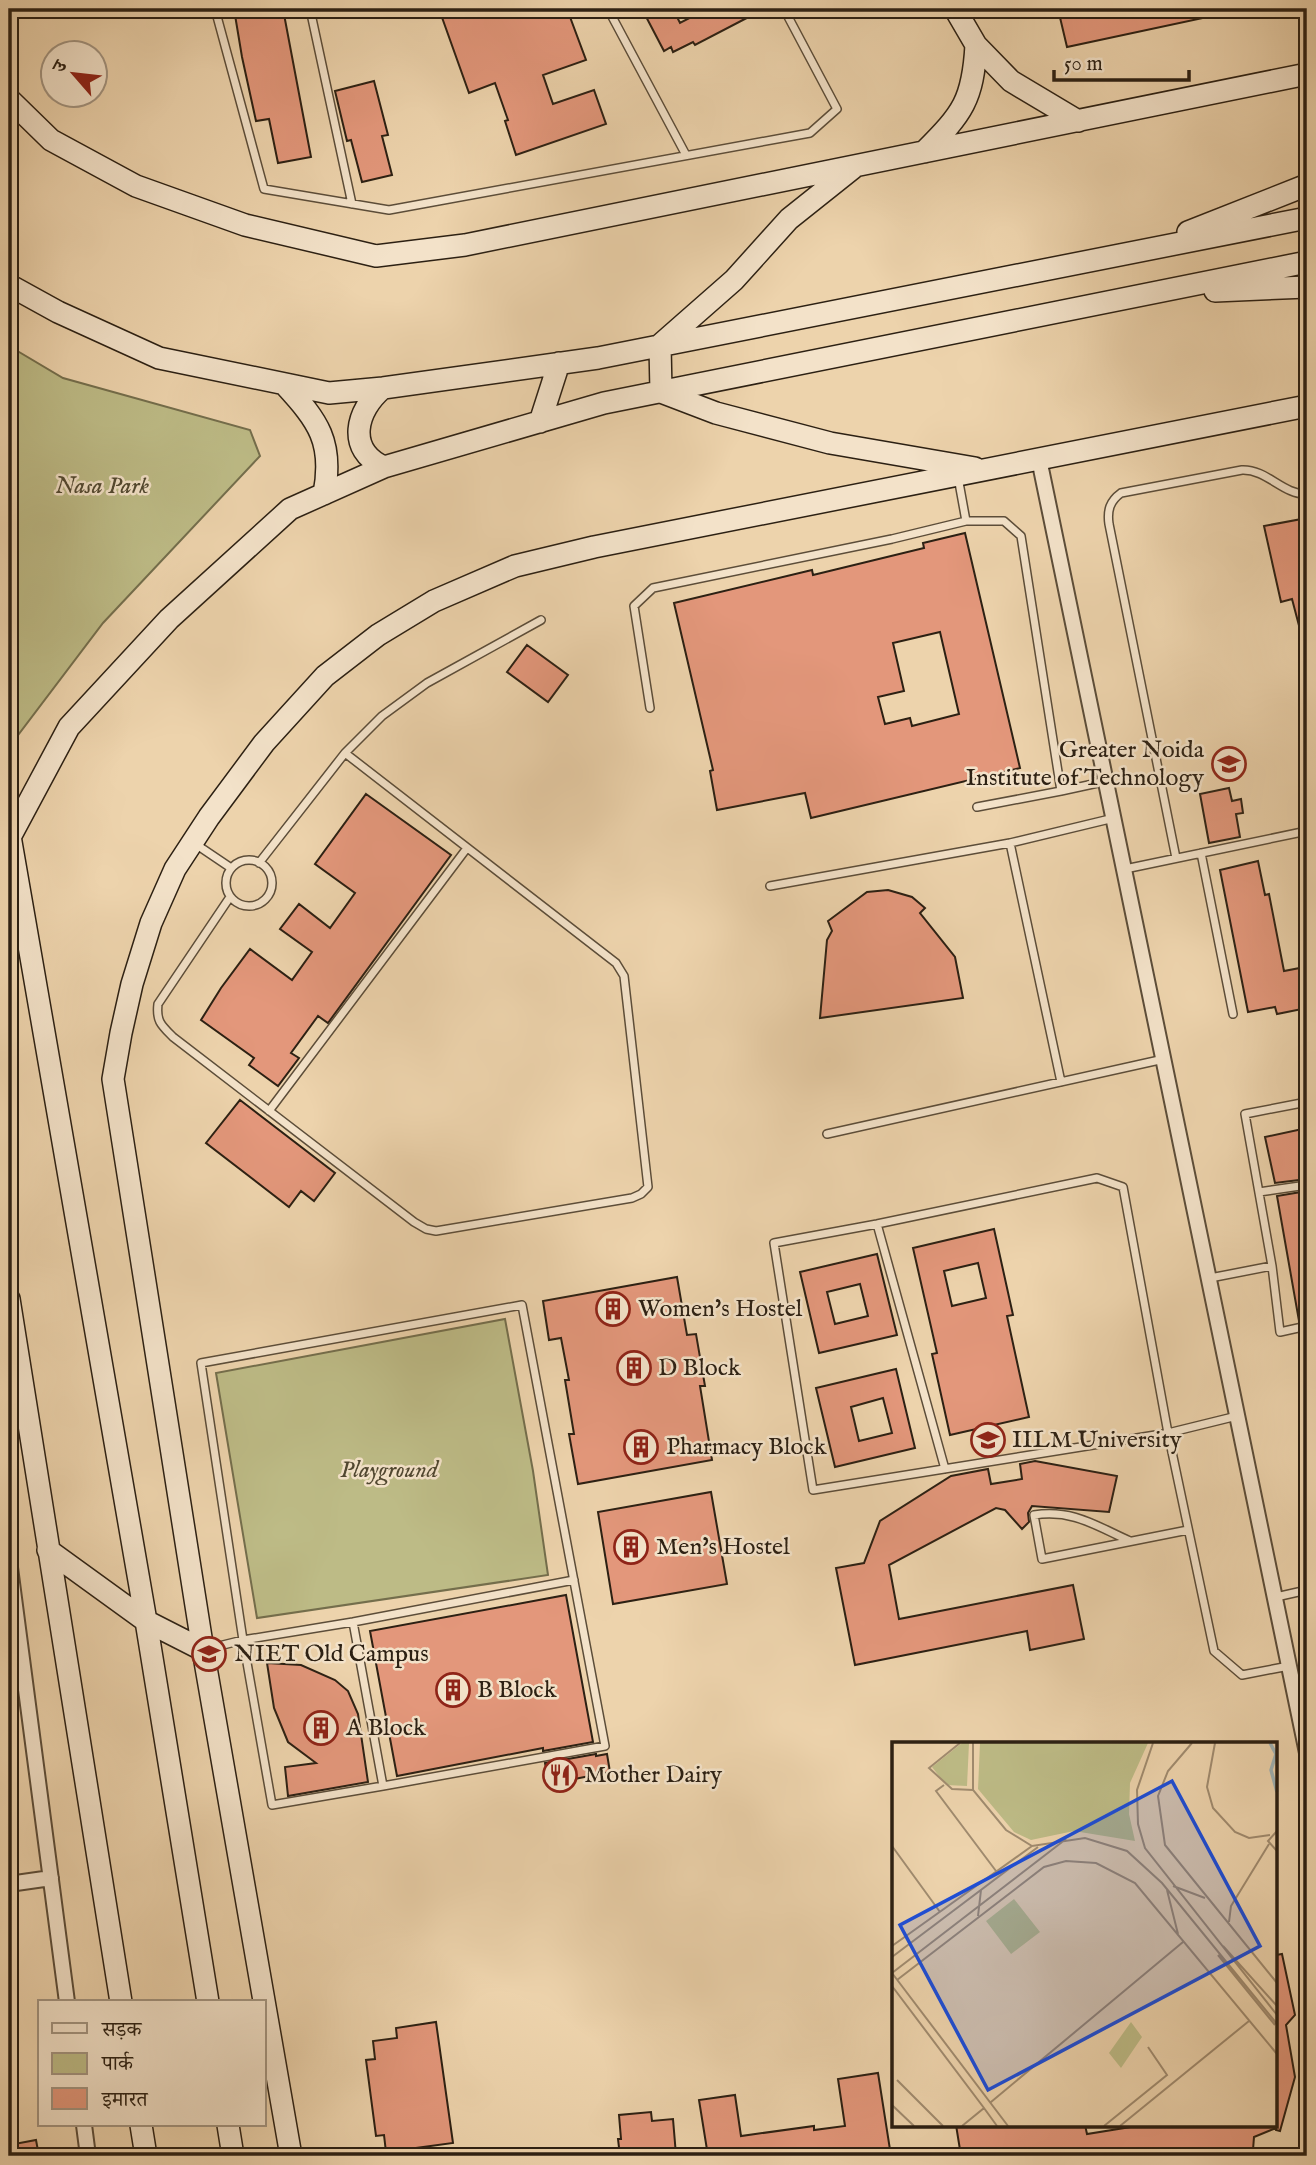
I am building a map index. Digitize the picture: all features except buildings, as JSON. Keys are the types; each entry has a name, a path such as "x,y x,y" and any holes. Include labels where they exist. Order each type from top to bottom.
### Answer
{"street":[{"path":"955,9 976,45 1011,81 1078,121"},
{"path":"924,152 947,128 969,96 974,76 976,45"},
{"path":"9,99 51,139 136,186 245,225 376,256 465,245 1307,74"},
{"path":"661,392 660,345 734,280 789,219 855,166"},
{"path":"1140,250 1307,184"},
{"path":"9,285 58,312 159,358 329,393 559,363 660,345 1307,218"},
{"path":"208,2000 146,1621 9,838 69,727 169,619 289,509 384,467 604,403 1307,262"},
{"path":"1148,294 1307,287"},
{"path":"540,422 559,363"},
{"path":"285,385 319,427 328,471 324,494"},
{"path":"383,388 364,411 358,431 366,454 384,467"},
{"path":"661,392 716,412 830,443 988,470"},
{"path":"264,2000 203,1650 113,1079 129,996 150,923 175,869 192,842 264,743 326,676 378,635 434,601 515,566 1307,406"},
{"path":"1039,459 1307,1753"},
{"path":"9,1298 121,2000"},
{"path":"48,1550 146,1621 203,1650"},
{"path":"9,1560 67,2000"},
{"path":"9,1884 51,1878"},
{"path":"266,2012 291,2156"},
{"path":"83,2126 88,2156"},
{"path":"141,2126 146,2156"},
{"path":"228,2126 233,2156"}],"lane":[{"path":"215,9 264,189 389,210 810,133 837,109 784,9"},
{"path":"310,9 352,204"},
{"path":"608,9 686,155"},
{"path":"1176,858 1109,524 1108,507 1121,493 1242,470 1259,473 1292,492 1307,494"},
{"path":"958,475 966,521"},
{"path":"650,708 634,606 653,588 892,539 966,521 1004,521 1021,536 1061,791"},
{"path":"259,863 345,753 382,716 427,683 541,620"},
{"path":"230,897 163,993 156,1016 173,1037 414,1222 436,1231 632,1198 648,1187 624,976 616,962 345,753"},
{"path":"977,807 1107,781"},
{"path":"770,886 1010,843 1114,818"},
{"path":"1125,869 1307,831"},
{"path":"192,842 231,869"},
{"path":"1010,843 1061,1082"},
{"path":"269,1111 467,848"},
{"path":"1201,853 1233,1014"},
{"path":"244,861 259,863 265,867 271,888 263,901 249,906 235,902 230,897 226,882 231,869 244,861"},
{"path":"827,1134 1164,1059"},
{"path":"1307,1102 1245,1114 1272,1266 1280,1332 1307,1326"},
{"path":"1238,1416 1168,1433 813,1490 774,1243 1097,1178 1123,1187 1168,1433 1214,1651 1242,1675 1289,1666"},
{"path":"1259,1192 1307,1185"},
{"path":"877,1224 945,1469"},
{"path":"1210,1279 1272,1266"},
{"path":"522,1305 605,1746 272,1805 243,1640 201,1363 522,1305"},
{"path":"1130,1541 1073,1516 1052,1513 1034,1515 1042,1559 1188,1530"},
{"path":"203,1650 243,1640 574,1580"},
{"path":"1276,1597 1307,1590"},
{"path":"353,1622 383,1786"}],"green space":[{"name":"Nasa Park","path":"9,346 63,378 250,430 260,456 103,623 9,747"},
{"name":"Playground","path":"505,1319 533,1471 548,1575 257,1618 216,1373"}],"place":[{"name":"Greater Noida Institute of Technology","path":"1229,764"},
{"name":"Women's Hostel","path":"613,1309"},
{"name":"D Block","path":"634,1368"},
{"name":"IILM University","path":"988,1440"},
{"name":"Pharmacy Block","path":"641,1447"},
{"name":"Men's Hostel","path":"631,1547"},
{"name":"NIET Old Campus","path":"209,1654"},
{"name":"B Block","path":"453,1690"},
{"name":"A Block","path":"321,1728"},
{"name":"Mother Dairy","path":"560,1775"}]}
